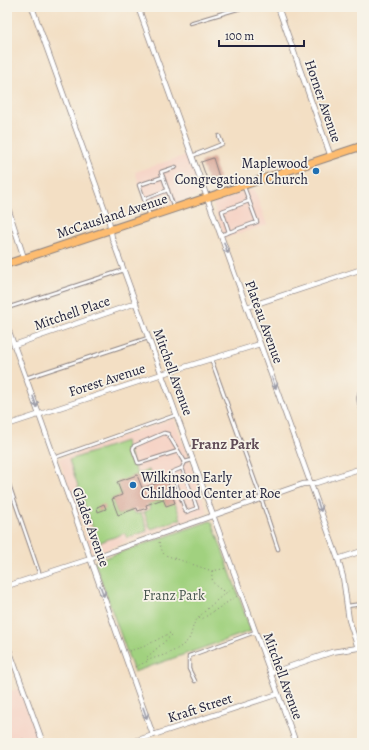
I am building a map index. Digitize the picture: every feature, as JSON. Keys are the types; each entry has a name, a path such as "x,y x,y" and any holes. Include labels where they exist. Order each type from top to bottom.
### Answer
{"main road":[{"name":"McCausland Avenue","path":"7,264 362,146"}],"street":[{"name":"Mitchell Avenue","path":"32,7 107,213 112,238 296,743"},
{"name":"Plateau Avenue","path":"138,7 338,559 344,584 349,620 360,648"},
{"name":"Horner Avenue","path":"278,7 331,157"},
{"path":"7,204 24,258"},
{"path":"247,307 362,269"},
{"name":"Mitchell Place","path":"14,344 136,303"},
{"name":"Glades Avenue","path":"7,326 153,735"},
{"name":"Forest Avenue","path":"7,425 161,374 260,344"},
{"path":"362,389 359,396 362,409"},
{"path":"7,586 90,559 303,484 316,484 362,468"},
{"path":"338,559 362,552"},
{"path":"7,644 43,743"},
{"path":"271,674 332,652 360,648"},
{"name":"Kraft Street","path":"129,743 278,694"}],"lane":[{"path":"190,23 244,7"},
{"path":"192,156 222,144 219,136"},
{"path":"174,209 161,172 176,167"},
{"path":"150,217 139,185 163,177"},
{"path":"221,235 257,222 244,186"},
{"path":"144,199 168,190"},
{"path":"229,232 222,211 249,201"},
{"path":"7,308 124,270"},
{"path":"26,378 149,338"},
{"path":"211,358 278,549"},
{"path":"54,458 176,415"},
{"path":"178,451 140,463 138,462 133,449 134,446 164,434 168,434 178,451 184,462 182,468 196,508 186,512 172,472 182,468"},
{"path":"184,462 192,460"},
{"path":"7,479 40,575"},
{"path":"346,606 362,604"},
{"path":"195,681 189,669 189,656 256,632"},
{"path":"16,743 23,741 24,743"}],"path":[{"path":"159,542 165,555 212,571 227,568"},
{"path":"212,571 212,579 215,586 226,593"},
{"path":"134,668 148,660 179,649 187,642 191,635 194,623 234,587"},
{"path":"199,618 202,619 237,596"},
{"path":"128,652 143,647 170,633 172,635 146,658 148,660"}],"shaded area":[{"path":"189,154 201,193 198,196 149,212 135,172"},
{"path":"254,189 267,225 225,238 213,202"},
{"name":"Wilkinson Early Childhood Center at Roe","path":"174,418 208,513 93,554 59,459"},
{"path":"20,688 39,743 7,743 7,692"}],"green space":[{"path":"125,441 137,474 149,470 150,472 118,482 122,495 112,499 118,515 131,510 136,514 141,513 147,531 127,538 125,533 98,543 69,460"},
{"path":"163,499 175,503 181,519 151,529 144,512 150,509 148,504"},
{"name":"Franz Park","path":"210,521 213,524 251,631 134,672 95,563 96,561"}],"building":[{"path":"213,158 219,177 217,180 208,182 201,162"},
{"name":"Wilkinson Early Childhood Center at Roe","path":"137,475 142,488 158,483 157,480 166,477 175,503 166,506 163,499 146,505 147,508 138,511 137,508 118,515 112,499 122,495 117,482"},
{"path":"104,504 106,509 98,512 97,507"}],"place":[{"name":"Maplewood Congregational Church","path":"316,171"},
{"name":"Wilkinson Early Childhood Center at Roe","path":"133,485"}],"district":[{"name":"Franz Park","path":"225,444"}]}
